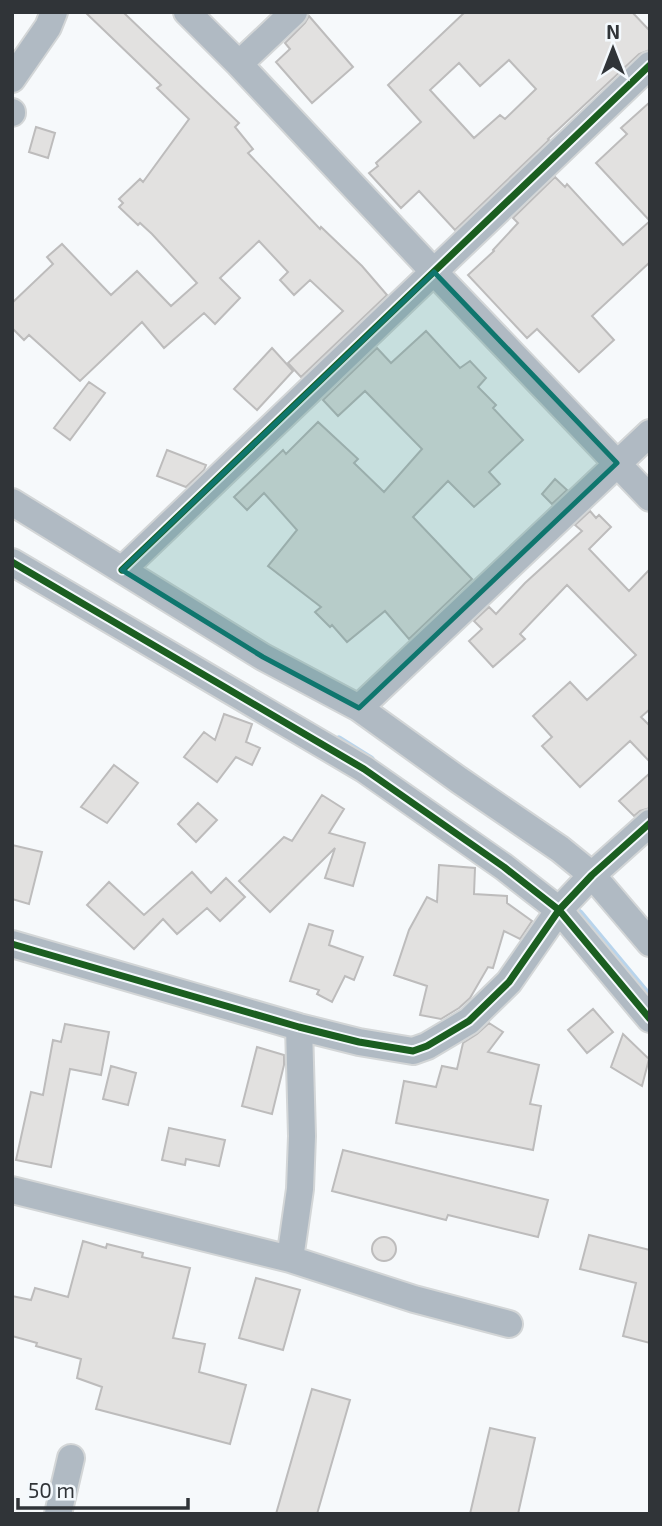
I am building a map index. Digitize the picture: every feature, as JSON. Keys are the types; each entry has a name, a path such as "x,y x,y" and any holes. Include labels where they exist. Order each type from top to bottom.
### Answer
{"street":[{"path":"12,79 48,27 54,12"},
{"path":"187,12 650,498"},
{"path":"239,64 294,12"},
{"path":"122,570 650,65"},
{"path":"359,708 650,433"},
{"path":"12,502 263,657 359,708 560,849 592,875 650,943"},
{"path":"12,562 364,769 505,867 559,910 650,1019"},
{"path":"12,944 299,1027 359,1042 413,1051 427,1046 469,1021 509,982 559,910 592,875 650,823"},
{"path":"290,1259 300,1189 302,1136 299,1027"},
{"path":"12,1189 290,1259 414,1299 509,1324"},
{"path":"58,1514 71,1458"}],"highlighted area":[{"path":"434,272 617,463 359,708 263,657 122,570"}],"building":[{"path":"85,12 123,12 239,123 235,127 253,149 248,153 320,229 321,227 362,266 387,295 301,377 288,363 343,311 310,280 294,295 280,280 288,272 259,241 220,278 240,298 215,324 204,313 164,348 142,322 80,381 29,335 24,340 12,328 12,303 53,264 47,257 62,244 111,295 137,271 171,306 197,283 152,234 119,207 123,203 119,199 140,179 143,182 189,119 157,88 161,85"},
{"path":"465,12 632,12 650,31 650,50 639,54 455,230 419,191 401,208 369,173 378,166 376,163 421,122 388,85","holes":["509,60 536,89 505,119 500,115 474,138 430,90 459,63 480,86"]},
{"path":"309,16 353,67 312,103 276,62 290,49 285,43"},
{"path":"650,102 650,221 596,163 627,134 621,128"},
{"path":"36,127 55,133 48,158 29,152"},
{"path":"555,177 565,187 567,184 623,245 650,221 650,262 592,316 614,340 579,372 537,329 527,338 468,275 494,251 518,223 513,218"},
{"path":"426,331 460,368 470,361 486,378 478,387 496,405 493,408 523,440 489,472 500,484 474,507 448,481 413,517 472,579 409,639 385,611 347,642 332,625 330,627 315,612 321,607 268,566 297,530 264,493 247,510 234,497 283,450 286,454 318,422 358,459 354,463 384,492 422,449 365,391 338,416 323,400 377,348 391,363"},
{"path":"272,348 293,371 257,410 234,389"},
{"path":"89,382 105,393 70,440 54,428"},
{"path":"167,450 206,465 204,470 186,487 157,476"},
{"path":"555,479 567,490 552,504 542,494"},
{"path":"590,511 596,518 599,515 611,527 589,549 629,591 650,569 650,709 641,717 650,726 650,762 630,741 580,787 542,746 552,737 533,716 570,682 587,700 636,655 567,585 520,634 525,639 493,667 469,641 482,629 474,621 489,607 496,614 525,583 582,531 575,525"},
{"path":"224,714 252,724 246,742 260,748 252,765 236,757 217,782 184,757 204,732 215,740"},
{"path":"114,765 138,783 107,823 81,807"},
{"path":"650,773 650,808 634,816 619,801"},
{"path":"322,795 344,809 329,833 365,843 353,886 325,878 335,848 270,912 239,881 284,837 292,841"},
{"path":"198,803 217,820 196,842 178,824"},
{"path":"12,845 42,852 29,904 12,899"},
{"path":"439,865 475,868 474,894 507,896 507,903 532,921 520,939 504,931 493,968 488,967 470,998 441,1019 420,1015 427,986 394,975 409,930 427,897 437,902"},
{"path":"192,872 211,893 226,878 245,897 220,921 207,908 177,934 163,919 134,949 87,905 109,882 144,915"},
{"path":"309,924 333,931 329,945 363,957 354,980 345,976 332,1002 317,994 319,990 290,981"},
{"path":"593,1009 613,1032 587,1053 568,1030"},
{"path":"489,1023 503,1032 488,1052 539,1065 530,1104 541,1106 533,1150 396,1123 404,1081 436,1087 442,1066 457,1069 463,1043"},
{"path":"65,1024 109,1032 101,1075 70,1069 51,1167 16,1160 31,1092 43,1095 53,1040 61,1042"},
{"path":"623,1034 649,1059 642,1086 611,1067"},
{"path":"257,1047 284,1055 272,1114 242,1106"},
{"path":"111,1066 136,1073 128,1105 103,1099"},
{"path":"169,1128 225,1140 219,1166 186,1159 185,1165 162,1160"},
{"path":"343,1150 548,1200 538,1237 448,1215 446,1220 332,1191"},
{"path":"589,1235 650,1250 650,1343 623,1336 636,1283 580,1269"},
{"path":"384,1237 393,1240 396,1249 393,1258 384,1261 375,1258 372,1249 375,1240"},
{"path":"83,1241 106,1248 107,1244 143,1253 142,1257 190,1268 173,1338 205,1344 199,1372 246,1385 230,1444 96,1409 102,1387 77,1378 81,1359 12,1336 12,1296 31,1300 35,1288 68,1297"},
{"path":"256,1278 300,1290 283,1350 239,1338"},
{"path":"312,1389 350,1400 317,1514 276,1514"},
{"path":"490,1428 535,1438 518,1514 470,1514"}],"waterway":[{"path":"339,739 371,759"},
{"path":"569,905 580,913 650,997"}],"cycle path":[{"path":"122,570 650,65"},
{"path":"12,562 364,769 504,867 559,910 650,1019"},
{"path":"12,944 299,1027 359,1042 413,1051 427,1046 469,1021 509,982 559,910 592,875 650,823"}]}
